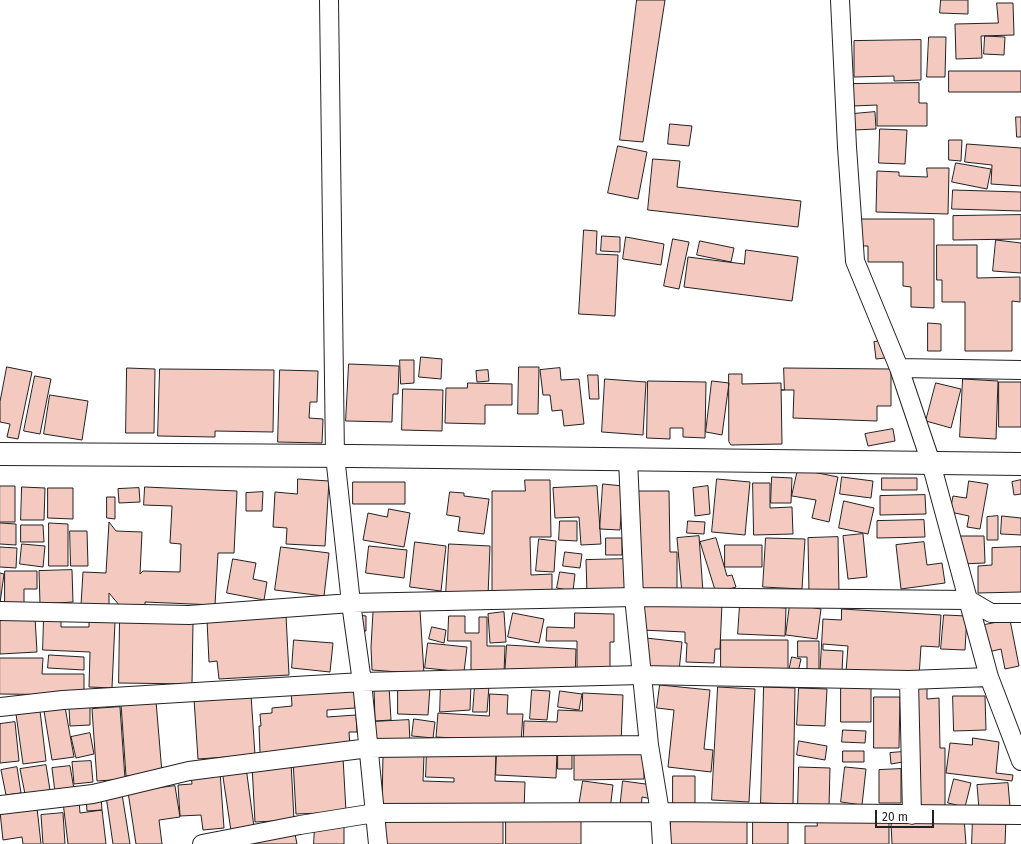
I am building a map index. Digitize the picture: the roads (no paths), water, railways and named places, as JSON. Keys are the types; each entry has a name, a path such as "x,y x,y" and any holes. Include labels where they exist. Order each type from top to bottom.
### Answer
{"street":[{"path":"329,0 335,456 350,603 362,682 378,844"},
{"path":"840,0 855,261 899,368 931,463 989,677 1020,754"},
{"path":"899,368 1021,370"},
{"path":"0,454 335,456 1021,464"},
{"path":"628,459 634,597 641,675 649,745 660,812 662,844"},
{"path":"0,611 189,615 350,603 634,597 969,600 991,613 1021,613"},
{"path":"0,707 63,700 362,682 641,675 909,680 989,677"},
{"path":"909,680 912,815"},
{"path":"0,805 93,794 189,771 369,748 649,745"},
{"path":"202,844 300,825 375,813 660,812 1021,815"}]}
